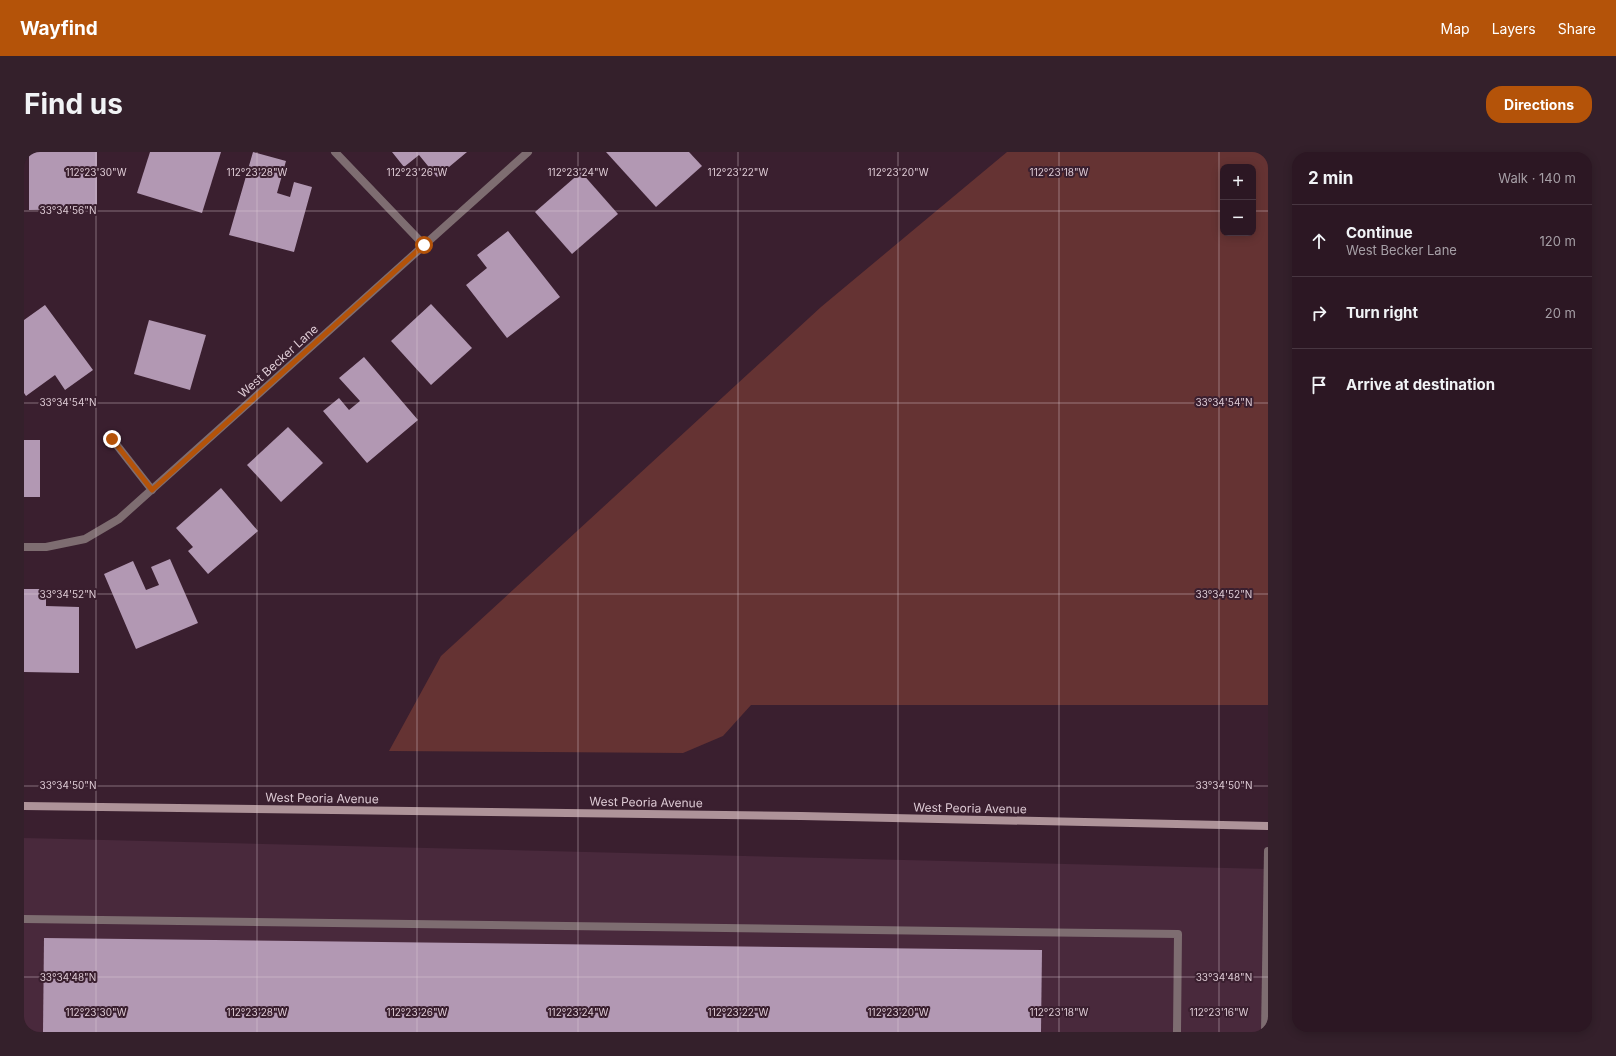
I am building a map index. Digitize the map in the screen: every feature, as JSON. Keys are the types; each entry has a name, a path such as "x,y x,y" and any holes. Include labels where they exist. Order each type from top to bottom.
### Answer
{"main road":[{"name":"West Peoria Avenue","path":"24,806 801,816 1268,826"}],"street":[{"path":"335,152 424,245"},
{"name":"West Becker Lane","path":"24,547 46,547 85,539 119,519 528,152"},
{"path":"112,439 152,490"},
{"path":"1265,1032 1268,852"},
{"path":"24,919 1178,934 1177,1032"}],"shaded area":[{"path":"1007,152 1268,152 1268,705 751,705 723,736 683,753 389,751 441,656 821,307"},
{"path":"24,838 1268,869 1268,1032 24,1032"}],"building":[{"path":"29,152 97,152 97,209 29,210"},
{"path":"150,152 221,152 202,213 137,193"},
{"path":"253,152 286,161 277,193 290,197 294,182 312,187 294,252 229,235"},
{"path":"392,152 467,152 437,177 419,155 404,167"},
{"path":"606,152 689,152 702,166 656,207"},
{"path":"581,172 618,214 572,254 535,212"},
{"path":"508,231 560,297 507,338 466,285 487,268 477,255"},
{"path":"431,304 472,348 431,385 391,341"},
{"path":"45,305 93,370 65,390 55,375 26,396 24,393 24,320"},
{"path":"149,320 206,335 190,390 134,374"},
{"path":"364,357 418,420 367,463 323,411 339,398 349,410 360,401 339,378"},
{"path":"288,427 323,463 281,502 247,465"},
{"path":"24,440 40,440 40,497 24,497"},
{"path":"221,488 258,531 208,574 188,551 193,547 176,528"},
{"path":"170,559 198,623 136,649 104,574 133,561 146,590 159,585 151,567"},
{"path":"24,589 46,589 46,606 79,607 79,673 24,672"},
{"path":"44,938 1042,950 1041,1032 43,1032"}],"route":[{"path":"112,439 152,490 424,245"}]}
